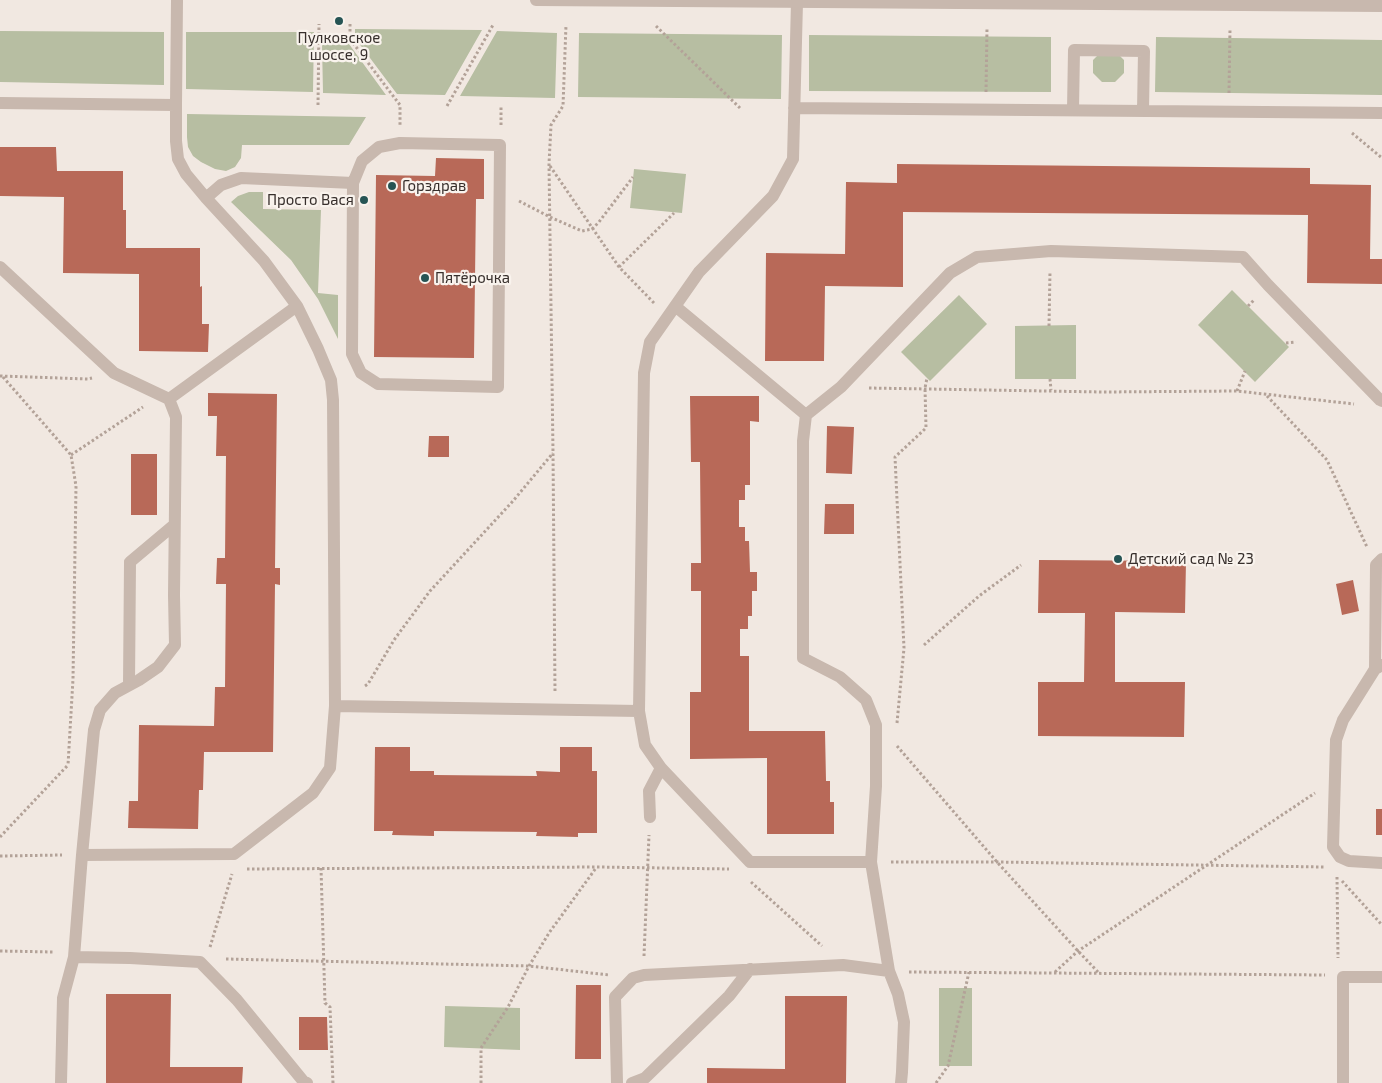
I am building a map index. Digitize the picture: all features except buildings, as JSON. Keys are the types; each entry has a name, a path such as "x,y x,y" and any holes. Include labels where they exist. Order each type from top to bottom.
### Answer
{"street":[{"path":"82,855 234,854 313,793 330,768 335,706 332,380 297,306 264,261 186,174 178,158 176,141 177,0"},
{"path":"536,0 1382,6"},
{"path":"797,2 792,158 774,196 699,272 650,342 644,373 639,711 645,745 662,768 750,862 871,862"},
{"path":"1073,110 1074,50 1144,51 1143,111"},
{"path":"0,103 176,105"},
{"path":"794,108 1382,113"},
{"path":"400,143 500,145 498,387 378,384 362,373 352,354 353,182 362,161 379,147 400,143"},
{"path":"206,198 221,185 241,178 353,182"},
{"path":"900,1083 904,1022 898,994 889,972 871,862 876,786 876,725 866,700 840,677 803,658 803,441 806,415 841,387 950,273 977,257 1051,251 1243,257 1381,401"},
{"path":"0,266 114,373 165,397 176,417 174,525 175,645 158,667 115,693 100,710 94,730 74,957 63,998 61,1083"},
{"path":"165,397 297,306"},
{"path":"671,312 806,415"},
{"path":"129,686 130,562 174,525"},
{"path":"1379,562 1379,667 1343,720 1336,740 1333,847 1340,857 1349,861 1382,863"},
{"path":"335,706 639,711"},
{"path":"650,817 649,791 662,768"},
{"path":"74,957 200,962 237,1000 272,1040 304,1082 307,1083"},
{"path":"617,1083 615,997 638,976 843,965 889,972"},
{"path":"632,1083 645,1078 729,996 750,969"},
{"path":"1343,1083 1340,976 1382,977"}],"path":[{"path":"318,105 319,24"},
{"path":"350,24 350,40 400,105"},
{"path":"447,106 493,25"},
{"path":"554,698 549,164 551,124 563,106 566,25"},
{"path":"656,26 740,108"},
{"path":"986,110 987,28"},
{"path":"1229,112 1230,30"},
{"path":"319,39 350,40"},
{"path":"1328,112 1382,158"},
{"path":"549,164 619,267 671,312"},
{"path":"499,191 582,231 592,229 599,222 633,177"},
{"path":"619,267 674,212"},
{"path":"1049,326 1051,251"},
{"path":"1237,391 1245,371"},
{"path":"2,377 88,379 114,373"},
{"path":"0,837 68,764 73,679 76,486 71,456 2,377"},
{"path":"897,725 904,648 894,457 926,428 925,388 927,378"},
{"path":"1050,379 1051,390"},
{"path":"841,387 1103,392 1237,391 1362,404 1381,401"},
{"path":"1266,395 1327,460 1379,562"},
{"path":"71,456 165,397"},
{"path":"360,690 368,684 394,640 430,591 513,501 553,452"},
{"path":"924,645 980,596 1021,565"},
{"path":"876,725 1078,952 1100,973"},
{"path":"68,764 90,764"},
{"path":"1055,972 1078,952 1205,866 1312,795 1335,786"},
{"path":"200,962 216,958 529,966 638,976 648,867 650,817"},
{"path":"0,856 65,856"},
{"path":"871,862 997,862 1333,868 1340,857"},
{"path":"244,869 648,867 737,869 750,862"},
{"path":"481,1083 482,1048 508,1007 529,966 597,867"},
{"path":"321,868 325,1003 330,1007 333,1083"},
{"path":"200,962 208,951 234,869"},
{"path":"889,972 1340,976 1337,876 1382,925"},
{"path":"751,882 843,965"},
{"path":"0,951 59,952 74,957"},
{"path":"936,1083 948,1066 969,972"}],"green space":[{"path":"355,29 482,30 445,95 397,94 355,38"},
{"path":"0,31 164,32 164,85 0,82"},
{"path":"497,31 557,33 555,98 460,96"},
{"path":"186,32 314,32 313,92 186,89"},
{"path":"579,33 782,35 781,99 578,97"},
{"path":"809,35 1051,37 1051,92 809,91"},
{"path":"1156,37 1382,40 1382,95 1155,92"},
{"path":"322,44 349,44 386,95 323,93"},
{"path":"1103,50 1115,51 1124,60 1124,73 1115,82 1102,82 1093,73 1093,60"},
{"path":"187,114 366,117 349,145 242,145 241,158 235,167 226,171 215,169 193,156 188,147"},
{"path":"634,169 686,174 682,213 630,208"},
{"path":"249,192 263,192 263,209 321,210 318,293 338,295 338,339 318,299 291,260 231,202 238,196"},
{"path":"1232,290 1289,347 1255,382 1198,325"},
{"path":"959,295 987,324 930,381 901,352"},
{"path":"1076,325 1076,379 1015,379 1015,326"},
{"path":"939,988 972,988 972,1066 939,1066"},
{"path":"445,1006 520,1008 520,1050 444,1047"}],"place":[{"name":"Пулковское шоссе, 9","path":"339,21"},
{"name":"Горздрав","path":"392,186"},
{"name":"Просто Вася","path":"364,200"},
{"name":"Пятёрочка","path":"425,278"},
{"name":"Детский сад № 23","path":"1118,559"}]}
